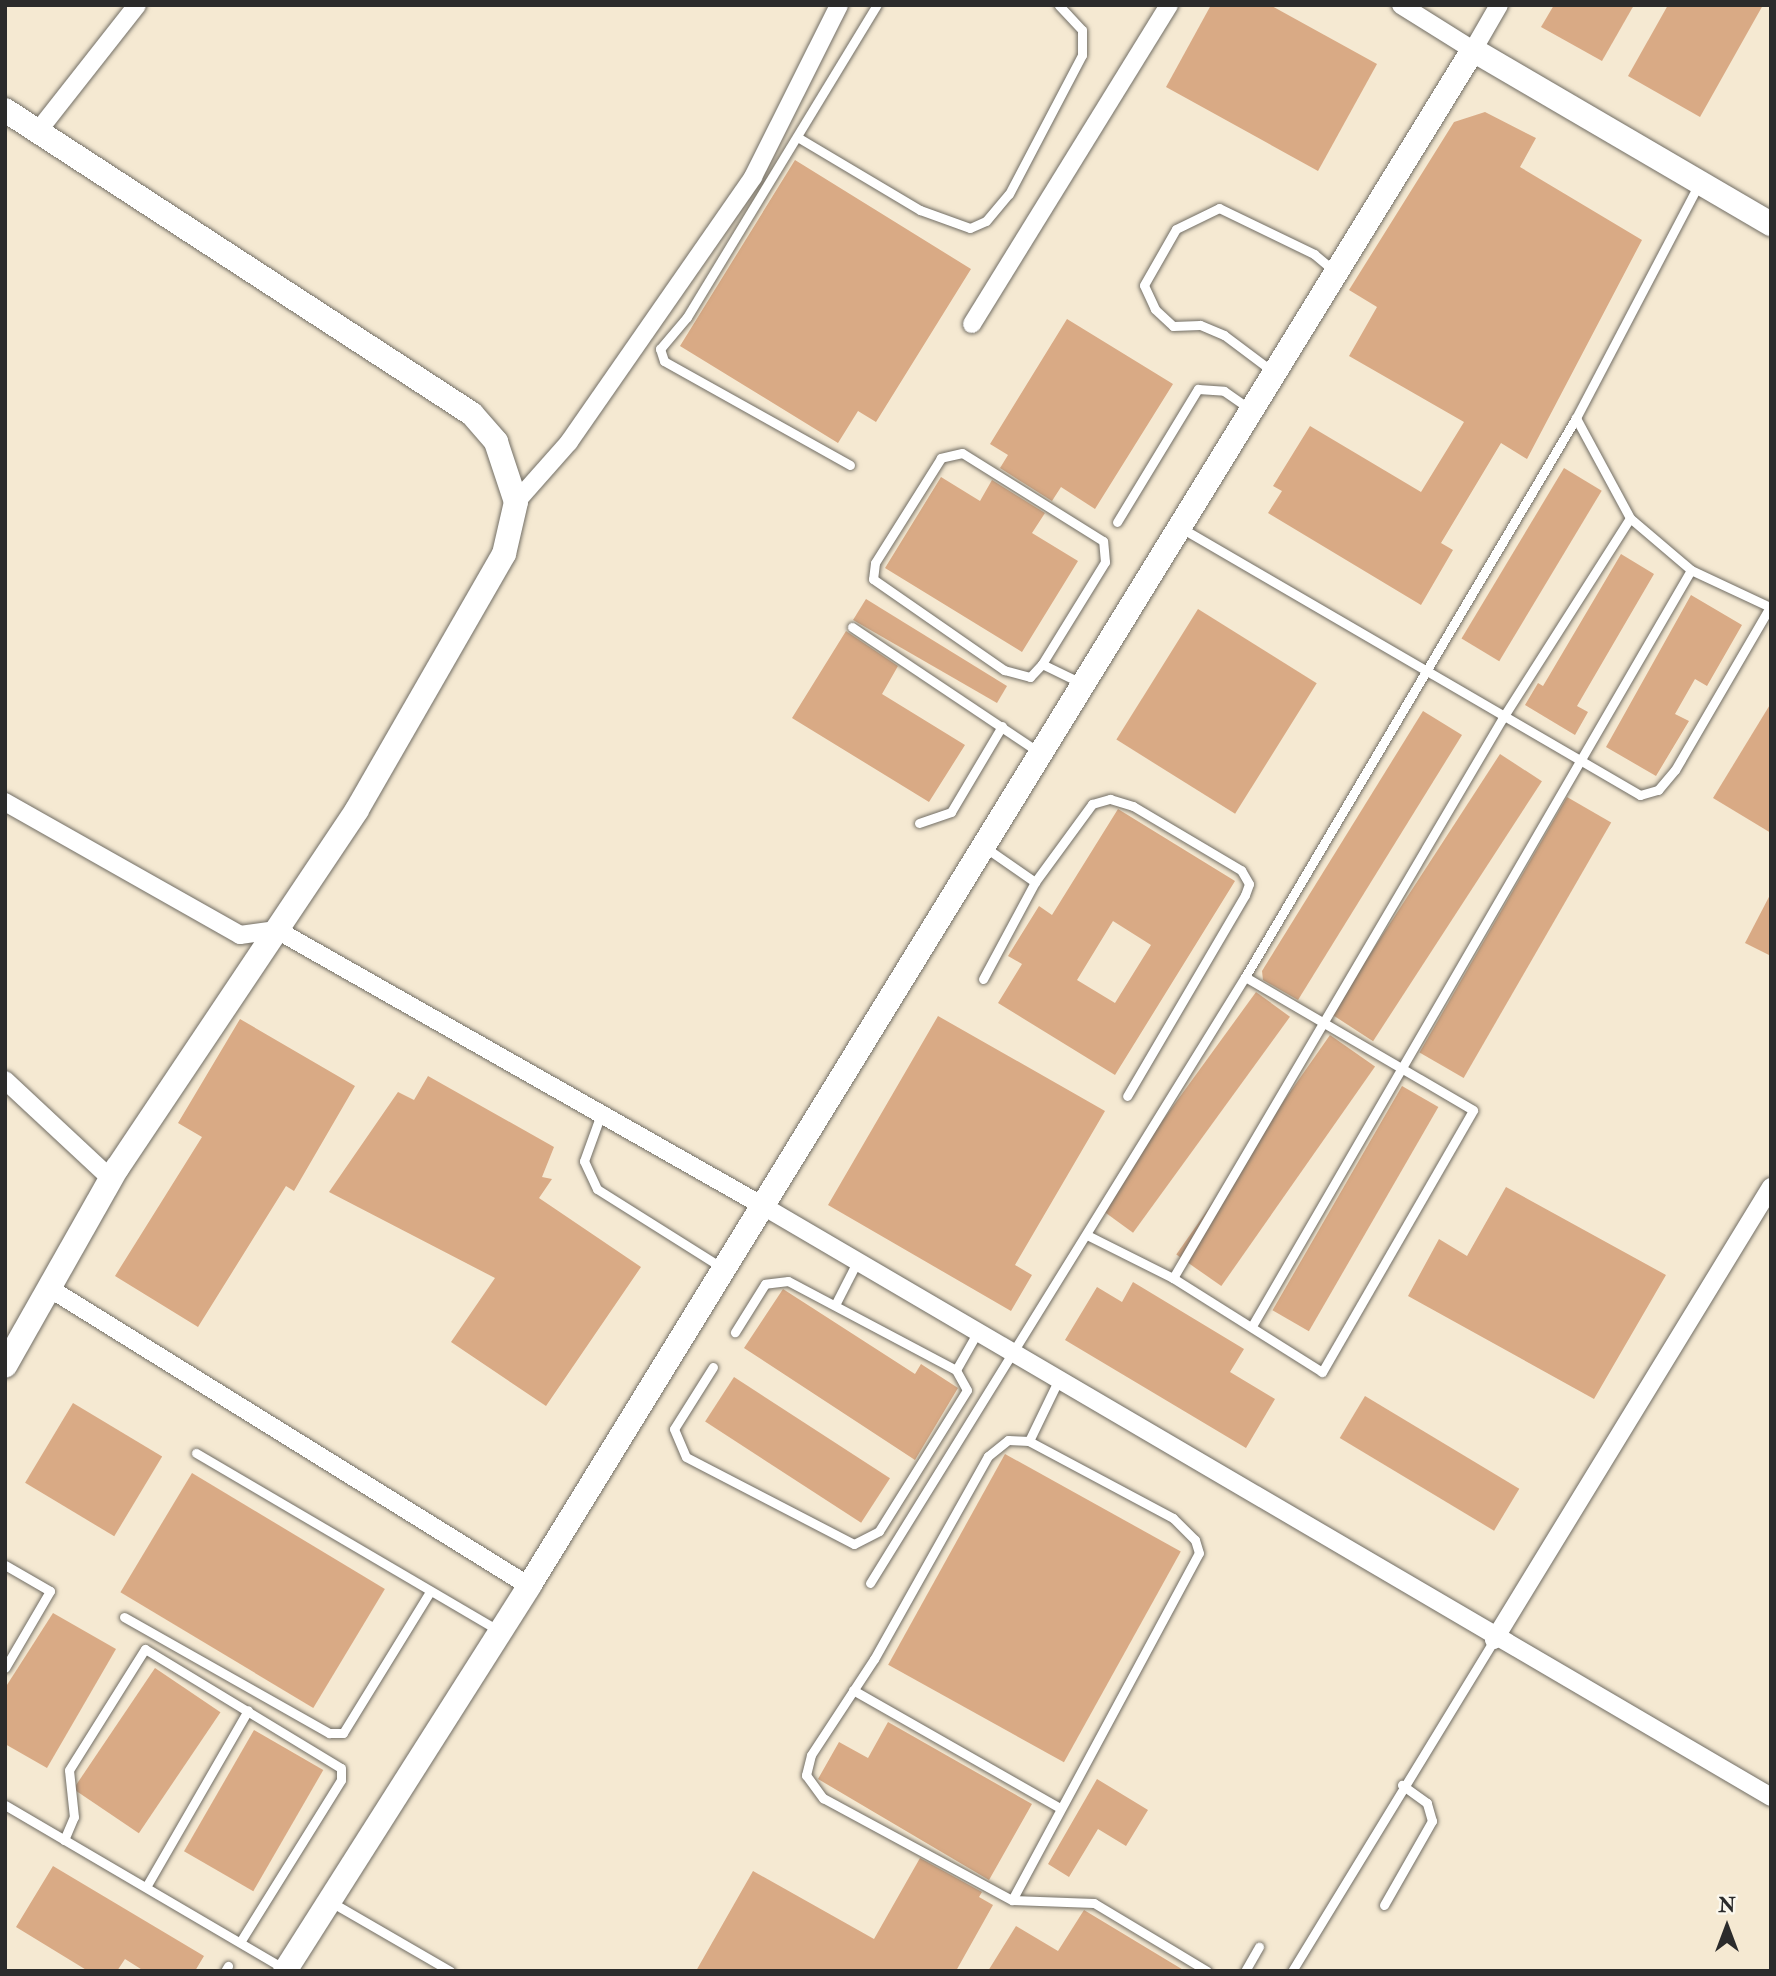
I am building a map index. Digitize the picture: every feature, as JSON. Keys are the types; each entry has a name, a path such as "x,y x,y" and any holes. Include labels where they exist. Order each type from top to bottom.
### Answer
{"street":[{"path":"38,131 137,5"},
{"path":"5,1366 111,1179 357,810 504,554 516,502 569,442 753,177 839,5"},
{"path":"972,324 1169,5"},
{"path":"1401,5 1771,224"},
{"path":"285,1970 530,1586 1338,274 1499,5"},
{"path":"5,110 472,414 496,442 516,502"},
{"path":"5,802 240,935 277,930 763,1206 1494,1640 1771,1797"},
{"path":"5,1080 111,1179"},
{"path":"1494,1640 1771,1187"},
{"path":"49,1288 530,1586"}],"lane":[{"path":"660,349 799,138 877,5"},
{"path":"799,138 920,209 970,228 986,221 1009,194 1082,55 1082,30 1059,5"},
{"path":"870,1583 1010,1352 1087,1235 1245,977 1576,418 1700,182"},
{"path":"1276,374 1224,335 1200,325 1172,326 1155,309 1144,285 1176,229 1219,208 1314,254 1338,274"},
{"path":"640,340 660,349 664,361 850,465"},
{"path":"1117,522 1198,390 1224,391 1253,411"},
{"path":"1181,528 1579,764 1640,795 1658,790 1770,607 1690,570 1630,518 1576,418"},
{"path":"962,453 1104,541 1105,562 1042,664 1030,677 1004,670 873,579 875,562 941,458 962,453"},
{"path":"1173,1278 1502,719 1630,518"},
{"path":"1252,1326 1406,1067 1690,570"},
{"path":"852,627 1042,754"},
{"path":"1042,664 1084,685"},
{"path":"919,823 951,812 1002,726"},
{"path":"983,979 1035,882 1092,804 1110,799 1133,806 1241,870 1249,884 1127,1096"},
{"path":"985,847 1035,882"},
{"path":"1087,1235 1173,1278 1322,1372 1473,1110 1325,1019 1245,977"},
{"path":"601,1114 584,1144 584,1161 597,1189 724,1269"},
{"path":"835,1305 857,1262"},
{"path":"713,1367 674,1429 686,1457 854,1544 879,1531 967,1390 956,1370 835,1305 775,1279 765,1284 735,1332"},
{"path":"956,1370 977,1333"},
{"path":"1029,1441 1058,1381"},
{"path":"1012,1900 1199,1553 1195,1540 1173,1518 1029,1441 1008,1440 988,1456 853,1690 811,1755 811,1787 1012,1900 1094,1903 1207,1971"},
{"path":"196,1453 429,1592 501,1631"},
{"path":"5,1565 50,1591 5,1668"},
{"path":"124,1617 329,1733 343,1733 429,1592"},
{"path":"1292,1971 1402,1785 1494,1640"},
{"path":"64,1840 74,1817 69,1770 145,1649 339,1761 341,1780 240,1942"},
{"path":"853,1690 1060,1808"},
{"path":"146,1887 248,1710"},
{"path":"1384,1905 1432,1821 1427,1803 1402,1785"},
{"path":"5,1805 285,1970"},
{"path":"329,1901 450,1971"},
{"path":"1245,1971 1259,1947"}],"building":[{"path":"1211,5 1270,5 1377,64 1318,171 1166,87"},
{"path":"1554,5 1634,5 1602,61 1541,27"},
{"path":"1668,5 1763,5 1700,117 1628,76"},
{"path":"1485,112 1536,138 1520,167 1642,240 1527,459 1501,443 1441,543 1453,550 1421,605 1268,513 1282,491 1273,486 1310,426 1421,492 1464,422 1349,356 1377,307 1349,290 1454,122"},
{"path":"795,160 971,269 876,422 858,411 838,443 680,346"},
{"path":"1067,319 1173,384 1095,509 1061,487 1052,501 1000,468 1008,455 990,444"},
{"path":"1564,468 1602,491 1499,661 1462,639"},
{"path":"941,477 980,501 992,480 1045,513 1032,533 1078,561 1022,652 885,568"},
{"path":"1621,554 1654,574 1577,706 1588,712 1575,735 1525,705 1538,683 1543,686"},
{"path":"1691,595 1742,625 1707,686 1695,679 1675,714 1689,721 1656,776 1606,747"},
{"path":"866,599 1007,686 997,703 853,620"},
{"path":"1198,609 1317,683 1235,814 1116,740"},
{"path":"846,631 898,666 882,694 965,745 929,802 792,718"},
{"path":"1771,703 1771,833 1713,798"},
{"path":"1423,711 1462,735 1298,1000 1263,980 1262,971"},
{"path":"1500,754 1542,781 1373,1041 1331,1014"},
{"path":"1567,797 1611,823 1464,1078 1420,1052"},
{"path":"1118,809 1235,881 1115,1075 998,1003 1022,964 1008,956 1039,906 1052,915","holes":["1113,921 1151,945 1115,1003 1077,980"]},
{"path":"1771,893 1771,956 1745,943"},
{"path":"1256,992 1290,1017 1133,1233 1099,1208"},
{"path":"938,1016 1105,1111 1015,1265 1032,1275 1011,1311 828,1205"},
{"path":"240,1019 355,1086 294,1191 286,1186 198,1327 115,1276 202,1137 178,1123"},
{"path":"1330,1035 1375,1067 1221,1286 1176,1255"},
{"path":"428,1076 554,1147 542,1177 552,1179 539,1198 641,1267 546,1406 451,1342 495,1278 329,1192 398,1092 414,1100"},
{"path":"1402,1086 1438,1107 1309,1331 1272,1310"},
{"path":"1506,1187 1666,1275 1594,1399 1408,1296 1439,1239 1467,1256"},
{"path":"1133,1282 1244,1349 1230,1372 1275,1399 1246,1448 1065,1340 1097,1287 1122,1302"},
{"path":"783,1289 915,1374 921,1364 958,1388 915,1460 744,1348"},
{"path":"734,1377 890,1478 861,1523 705,1421"},
{"path":"1365,1396 1519,1489 1494,1531 1340,1438"},
{"path":"73,1403 162,1457 114,1536 25,1483"},
{"path":"1005,1454 1181,1551 1064,1762 888,1665"},
{"path":"192,1473 385,1589 313,1708 120,1592"},
{"path":"53,1613 116,1649 47,1768 5,1744 5,1688"},
{"path":"155,1668 220,1712 139,1833 73,1789"},
{"path":"888,1722 1032,1804 989,1880 818,1779 839,1742 868,1758"},
{"path":"254,1730 323,1770 253,1891 184,1851"},
{"path":"1097,1779 1148,1810 1126,1846 1098,1829 1069,1877 1048,1864"},
{"path":"920,1858 982,1892 979,1897 993,1905 956,1971 696,1971 753,1871 874,1939"},
{"path":"53,1866 204,1956 195,1971 144,1971 125,1959 117,1971 88,1971 16,1927"},
{"path":"1084,1910 1185,1971 988,1971 1016,1926 1058,1951"}]}
